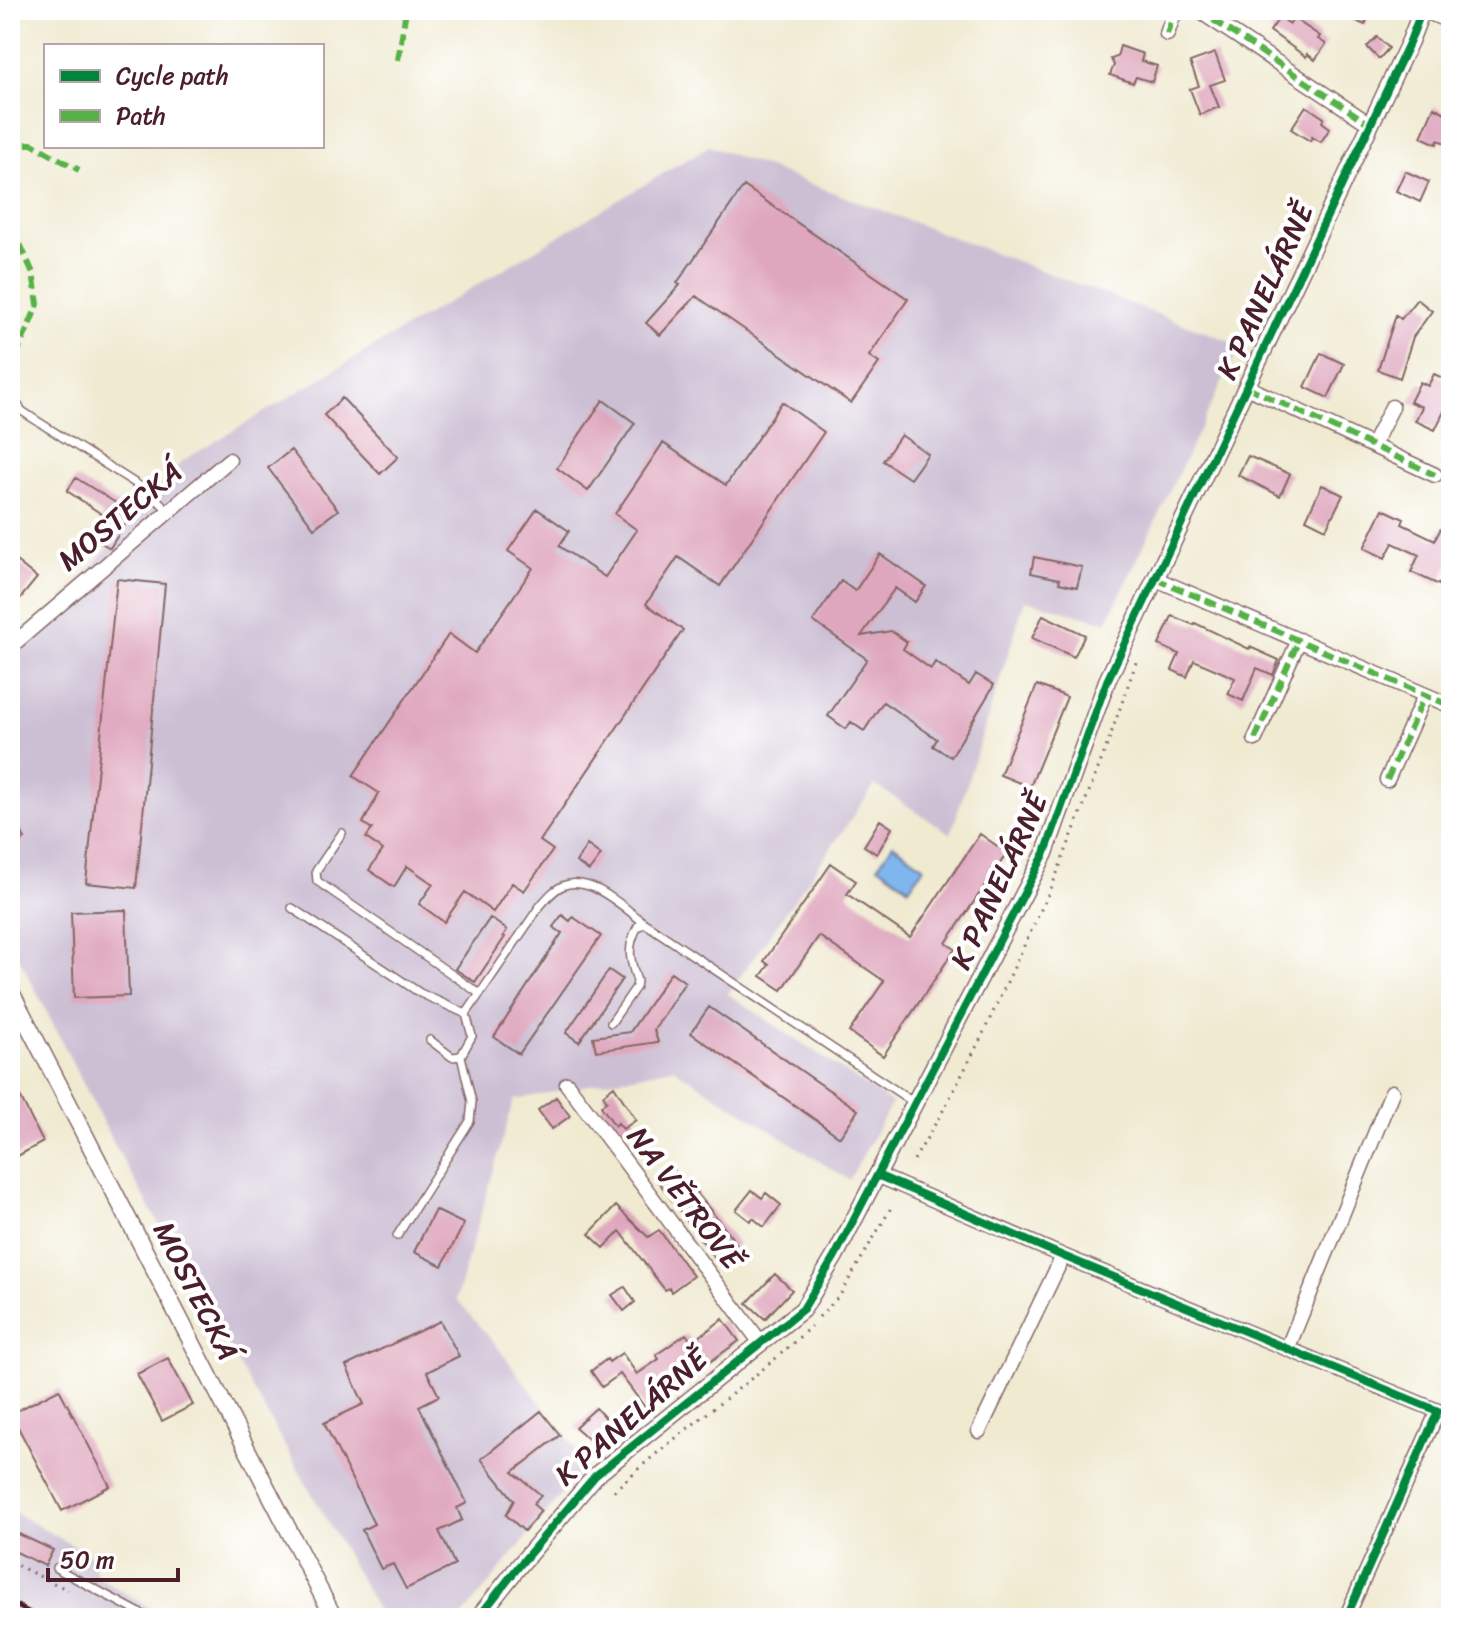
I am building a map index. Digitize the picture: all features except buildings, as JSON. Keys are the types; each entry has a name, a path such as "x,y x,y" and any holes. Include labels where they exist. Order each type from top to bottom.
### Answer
{"street":[{"path":"1167,34 1175,10"},
{"path":"1198,10 1371,125"},
{"path":"1423,10 1451,22"},
{"name":"K PANELÁRNĚ","path":"478,1618 595,1476 803,1309 835,1256 1045,853 1107,681 1423,10"},
{"path":"1247,387 1435,475"},
{"path":"1373,445 1392,407"},
{"name":"MOSTECKÁ","path":"10,647 229,460"},
{"path":"1156,579 1451,706"},
{"path":"1255,739 1299,640"},
{"path":"1387,780 1425,695"},
{"name":"MOSTECKÁ","path":"10,990 334,1618"},
{"name":"NA VĚTROVĚ","path":"567,1084 761,1343"},
{"path":"1288,1347 1392,1092"},
{"path":"877,1175 1063,1256 1438,1411 1346,1618"},
{"path":"979,1431 1063,1256"}],"lane":[{"path":"10,394 22,411 149,492 169,511"},
{"path":"342,833 316,871 317,881 480,994"},
{"path":"466,1014 540,906 565,885 590,886 915,1103"},
{"path":"292,908 420,993 466,1014"},
{"path":"611,1023 636,987 637,981 631,969 631,946 638,926 646,924"},
{"path":"397,1236 470,1121 472,1102 461,1056 472,1036 466,1014"},
{"path":"430,1040 452,1057 461,1056"},
{"path":"56,1568 149,1618"}],"shaded area":[{"path":"709,146 1240,345 1107,622 1025,600 951,834 875,785 728,994 892,1103 849,1180 673,1068 514,1100 456,1299 587,1463 461,1618 382,1618 114,1144 10,940 10,663 181,462"},
{"path":"10,1510 90,1555 98,1577 168,1618 10,1618"}],"water":[{"path":"893,844 924,867 909,888 878,866"}],"railway":[{"path":"10,1602 39,1618"}],"marked path":[{"path":"398,60 406,10"},
{"path":"1167,34 1175,10"},
{"path":"1198,10 1371,125"},
{"path":"1423,10 1451,22"},
{"path":"10,171 18,144 32,144 79,170"},
{"path":"10,174 16,235 33,273 38,304 10,370"},
{"path":"1247,387 1435,475"},
{"path":"1156,579 1451,706"},
{"path":"1255,739 1299,640"},
{"path":"1387,780 1425,695"}],"cycle path":[{"path":"478,1618 595,1476 803,1309 835,1256 1045,853 1107,681 1422,10"},
{"path":"877,1175 1063,1256 1438,1411 1346,1618"}]}
